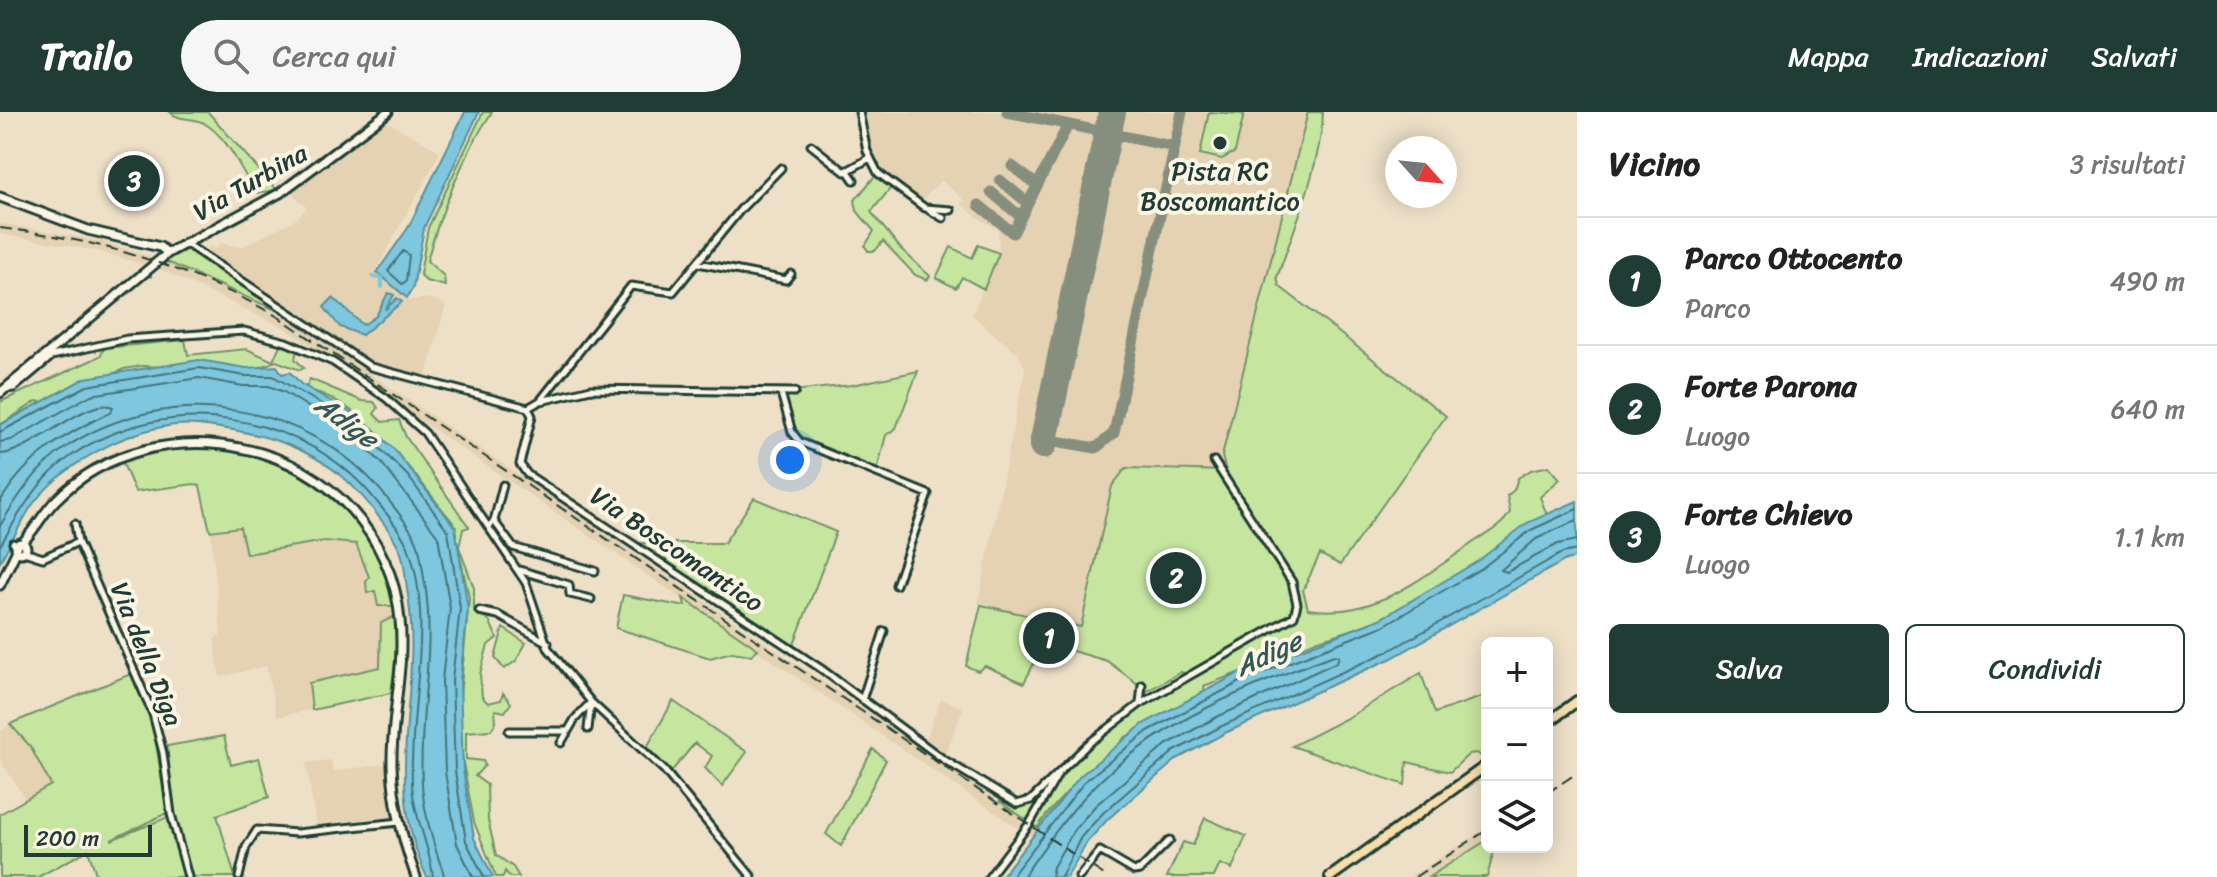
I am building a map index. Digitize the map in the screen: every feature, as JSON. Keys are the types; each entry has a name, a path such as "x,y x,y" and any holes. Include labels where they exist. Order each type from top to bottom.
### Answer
{"main road":[{"path":"1553,719 1577,701"},
{"path":"1330,877 1481,769"}],"street":[{"name":"Via Turbina","path":"2,390 168,253 289,187 388,112"},
{"path":"859,112 870,158 878,173 893,187 943,218"},
{"path":"811,145 847,170 854,180"},
{"path":"847,170 870,158"},
{"path":"540,401 631,286 673,292 741,209 781,168"},
{"path":"0,197 84,229 160,247 168,253"},
{"path":"925,208 951,210"},
{"path":"185,243 371,367 528,408 540,401 591,389 795,392"},
{"path":"698,263 786,280 791,274"},
{"path":"2,390 14,388 52,356 111,342 244,331 258,334 326,357 411,418 513,547 595,571"},
{"path":"781,393 792,432 800,442 928,494 896,585"},
{"name":"Via Boscomantico","path":"528,408 532,416 520,464 527,474 798,653 943,759 1017,804 1031,800 1088,744 1140,704 1294,616 1292,582 1214,461"},
{"path":"0,585 22,547 72,486 106,464 166,444 197,441 257,451 308,474 328,487 367,527 389,567 396,594 401,621 392,769 399,822 416,877"},
{"path":"503,485 492,523 533,595 548,643 591,702 664,770 752,877"},
{"name":"Via della Diga","path":"75,524 78,542 153,714 163,753 171,814 188,877"},
{"path":"22,547 43,558 78,542"},
{"path":"518,570 569,585 570,594 591,599"},
{"path":"479,611 498,615 548,643"},
{"path":"862,700 884,631"},
{"path":"1140,704 1142,685"},
{"path":"588,729 591,702"},
{"path":"561,743 591,702"},
{"path":"509,731 567,731"},
{"path":"989,877 1030,823 1058,775"},
{"path":"239,877 246,847 257,830 297,833 399,822"},
{"path":"1079,877 1100,851 1134,871 1140,870 1170,840"}],"shaded area":[{"path":"861,112 1324,112 1305,197 1277,285 1281,503 1083,627 978,604 1025,369 1019,355 972,315 999,253 998,229 961,204 964,200 941,180 920,203 891,182 870,153"},
{"path":"387,121 440,152 375,272 408,300 431,298 446,305 425,379 368,363 206,257 209,246 217,249 220,243 241,247 295,220 307,208 290,191"},
{"path":"0,223 100,241 170,262 291,320 1038,828 1032,837 1022,831 285,328 166,272 98,251 0,234"},
{"path":"239,527 246,555 325,541 356,545 368,538 392,595 396,619 391,693 277,717 266,666 220,677 214,639 221,634 211,532"},
{"path":"941,699 963,708 946,753 926,739"},
{"path":"10,724 30,746 51,785 26,800 0,760 0,732"},
{"path":"331,760 333,771 387,764 393,817 316,824 306,763"},
{"path":"1481,832 1481,844 1429,877 1409,877"}],"green space":[{"path":"170,112 208,112 277,190 256,193 221,137 200,121 177,117"},
{"path":"483,112 492,112 454,185 427,261 444,276 445,286 426,281 420,274 428,228"},
{"name":"Pista RC Boscomantico","path":"1209,112 1244,114 1235,152 1222,159 1200,154"},
{"path":"1308,112 1323,112 1318,152 1277,277 1279,286 1446,416 1340,565 1320,554 1303,590 1308,609 1352,609 1373,603 1412,584 1502,523 1510,512 1507,496 1514,490 1518,478 1531,470 1549,466 1560,479 1540,497 1547,515 1442,586 1387,616 1301,647 1282,650 1260,669 1248,669 1204,686 1205,693 1124,738 1112,754 1108,753 1070,789 1038,828 999,801 1019,807 1030,801 1050,787 1116,723 1191,677 1181,672 1147,691 1107,661 1059,647 1040,651 1024,683 985,666 978,671 966,666 981,605 1081,627 1112,486 1126,468 1226,471 1222,456"},
{"path":"879,171 894,184 871,212 901,249 930,276 927,280 915,275 883,241 875,251 868,251 865,246 874,231 857,211 855,200"},
{"path":"978,245 999,253 984,289 962,277 956,288 936,278 951,247 972,258"},
{"path":"186,248 278,311 165,261"},
{"path":"185,340 188,355 247,349 273,361 280,345 297,350 295,359 304,368 300,370 276,361 250,371 142,366 124,369 46,403 37,401 0,425 0,402 92,360 101,355 104,348"},
{"path":"918,371 896,428 886,435 877,471 801,441 782,392 852,385"},
{"path":"310,379 362,401 374,402 378,408 374,414 382,422 399,420 406,437 469,527 463,529 459,547 474,588 474,609 490,622 497,638 488,645 480,674 482,697 488,703 501,700 503,693 511,703 505,712 495,710 496,722 491,730 466,732 466,759 483,761 485,765 475,776 487,785 488,820 496,855 513,867 519,877 510,877 505,871 503,877 496,877 474,822 462,757 459,708 469,598 455,532 456,526 370,425 328,396 305,389"},
{"path":"201,446 268,461 299,474 326,492 350,513 370,539 385,570 394,606 378,606 375,591 367,593 369,577 356,544 325,541 246,554 240,527 210,531 200,486 194,484 135,492 122,461 151,451"},
{"path":"754,498 836,532 793,647 637,543 724,543"},
{"path":"623,595 681,606 685,605 683,598 758,649 751,655 732,652 710,658 616,628"},
{"path":"395,616 396,653 391,693 312,710 309,683 380,667 381,623"},
{"path":"503,628 526,643 516,661 504,669 495,658"},
{"path":"133,673 153,724 167,813 111,840 168,817 186,877 97,877 88,850 38,877 0,877 0,814 51,785 30,746 10,724"},
{"path":"1421,673 1435,713 1481,697 1481,756 1477,753 1469,754 1450,772 1407,762 1405,785 1292,746 1349,717"},
{"path":"673,701 747,752 722,786 705,768 712,756 695,743 671,772 647,747"},
{"path":"224,736 231,765 259,758 269,797 217,815 235,877 191,877 173,814 167,746"},
{"path":"873,749 886,760 841,846 826,834"},
{"path":"1205,818 1246,836 1232,869 1220,864 1214,877 1167,877 1183,842 1193,845"},
{"path":"1481,844 1481,853 1493,853 1487,877 1429,877"}],"water":[{"path":"465,112 479,112 424,228 413,288 407,298 377,272 408,228"},
{"path":"388,293 394,295 385,310 397,298 402,302 362,335 340,327 324,307 333,298 363,325 376,316"},
{"name":"Adige","path":"199,360 246,368 277,366 282,374 290,372 301,384 359,417 393,448 455,527 468,609 460,680 463,770 474,838 493,877 427,877 413,841 407,805 405,769 411,626 402,558 392,536 368,503 351,484 312,456 269,438 198,425 176,425 130,436 85,459 47,488 33,504 0,562 0,425 85,378"},
{"name":"Adige","path":"1577,501 1577,557 1566,560 1392,658 1225,733 1177,759 1108,819 1087,842 1067,877 1001,877 1080,776 1143,724 1241,672 1380,619 1478,561 1527,523"}],"waterway":[{"path":"143,268 151,277"},
{"path":"373,277 382,278"},
{"path":"382,278 382,287"}],"taxiway":[{"path":"1007,112 1175,147"},
{"path":"1044,439 1096,448 1114,433 1182,112"},
{"path":"979,205 1013,233 1068,125"},
{"path":"1012,166 1037,185"},
{"path":"1000,180 1028,203"},
{"path":"991,192 1021,217"}],"runway":[{"path":"1043,445 1112,112"}],"railway":[{"path":"0,228 74,240 144,258 213,284 280,318 1107,877"},
{"path":"1553,789 1577,773"},
{"path":"1415,877 1481,834"}],"place":[{"name":"Pista RC Boscomantico","path":"1220,143"},
{"name":"Forte Chievo","path":"134,181"},
{"name":"Forte Parona","path":"1176,578"},
{"name":"Parco Ottocento","path":"1049,638"}]}
